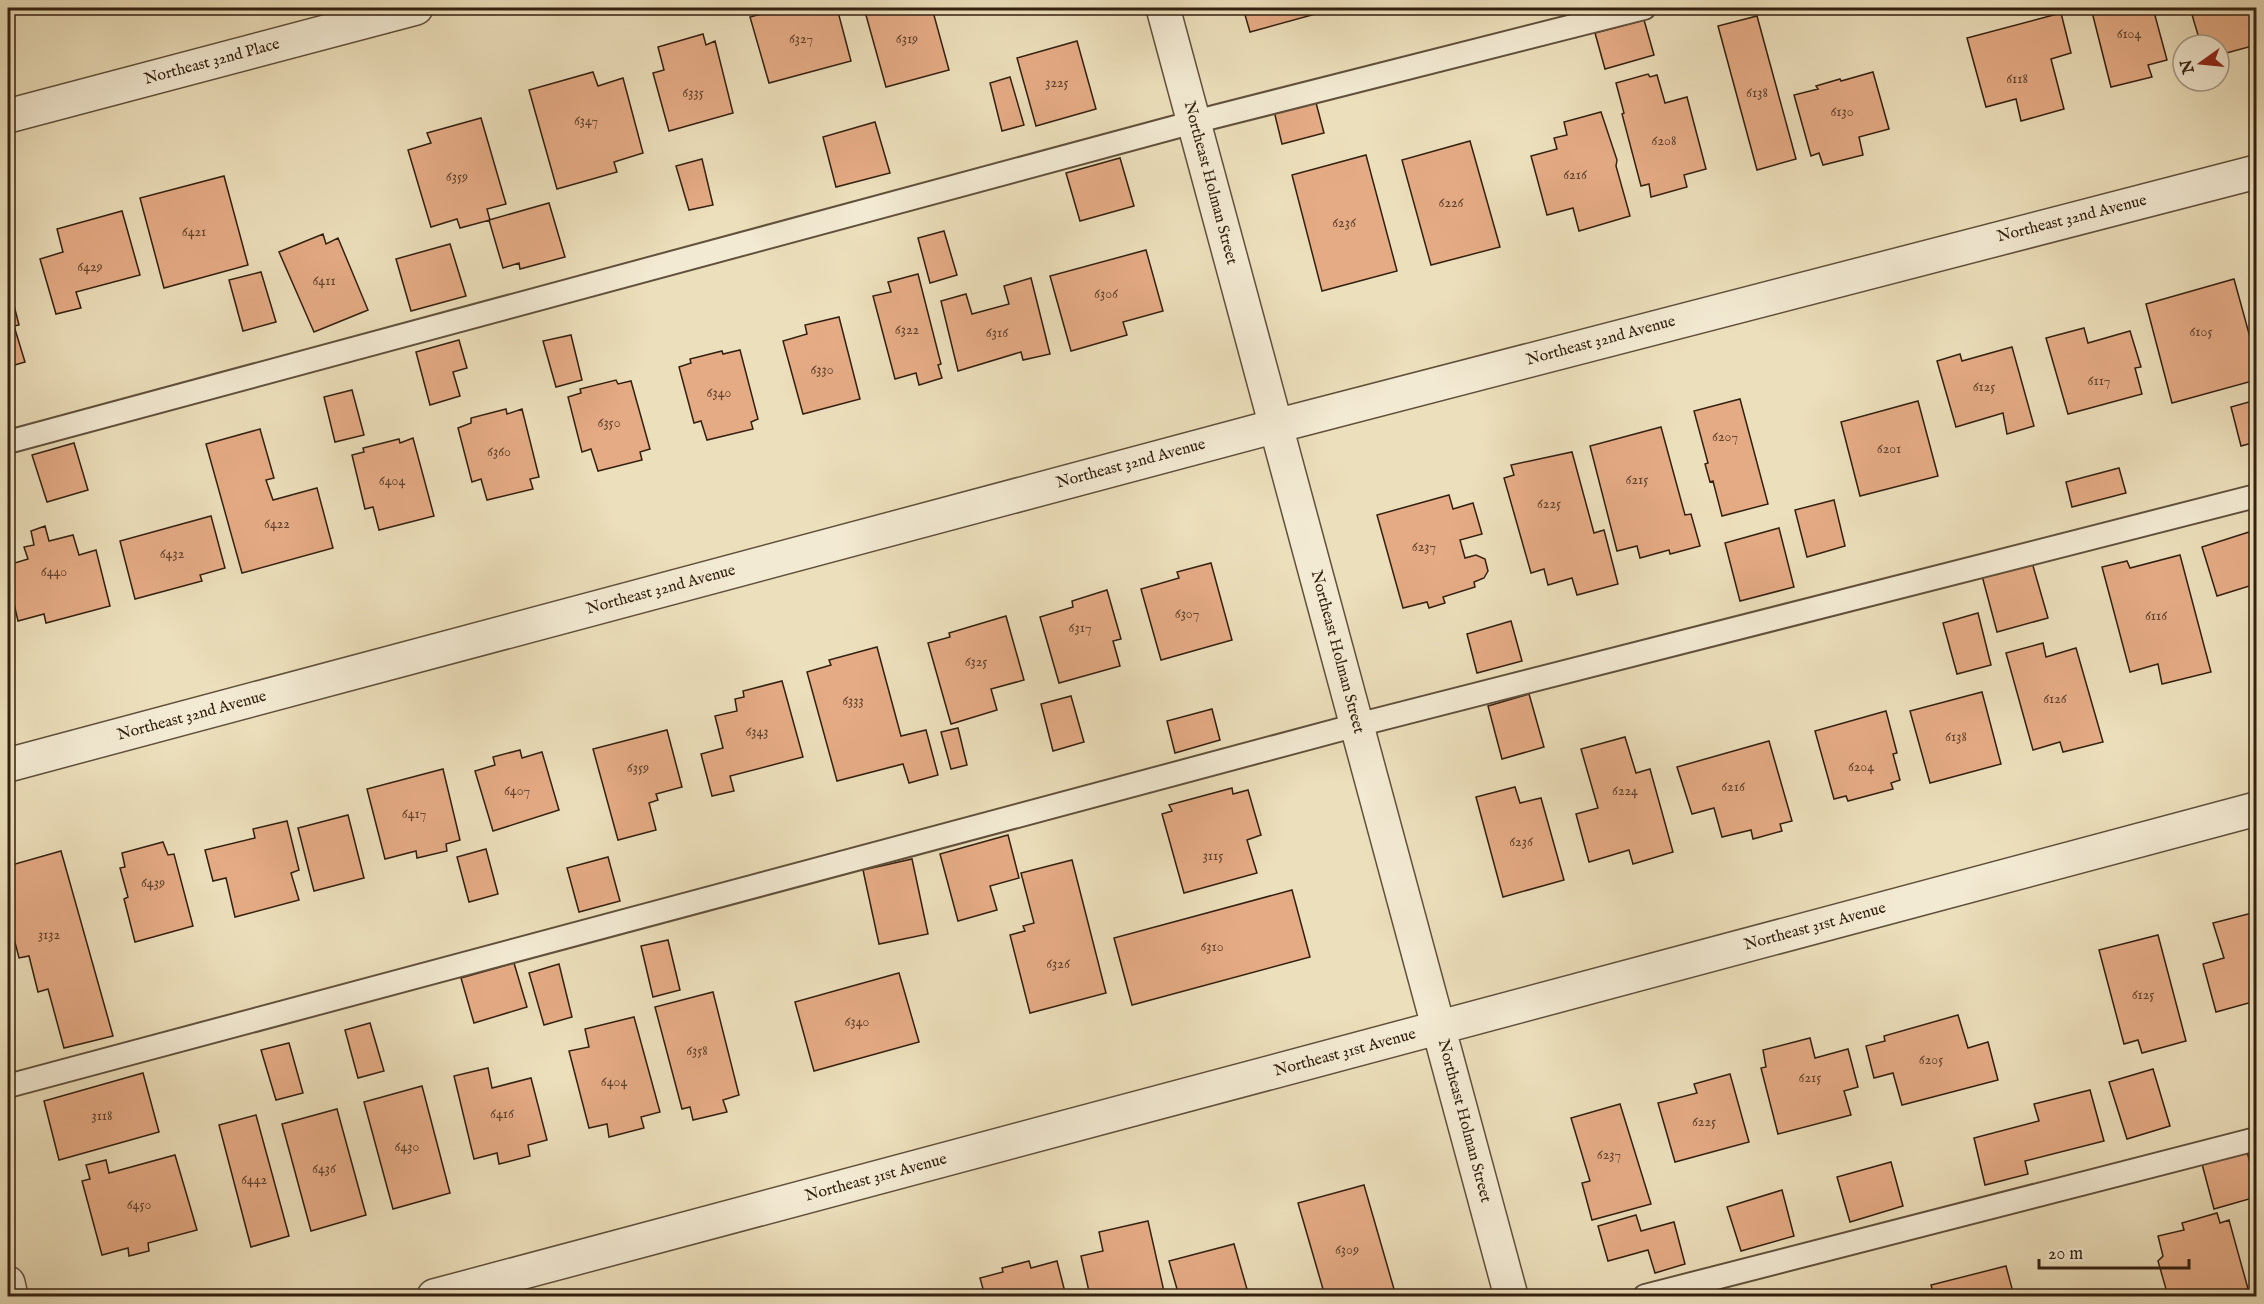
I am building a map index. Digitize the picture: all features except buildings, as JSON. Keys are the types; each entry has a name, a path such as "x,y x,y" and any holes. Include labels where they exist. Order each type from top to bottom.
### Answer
{"street":[{"name":"Northeast 32nd Place","path":"8,116 416,8"},
{"name":"Northeast Holman Street","path":"1163,8 1511,1296"},
{"name":"Northeast 32nd Avenue","path":"8,765 1276,426 2256,172"},
{"name":"Northeast 31st Avenue","path":"434,1296 2256,809"},
{"path":"8,1282 11,1296"}],"lane":[{"path":"8,442 1194,122 1644,8"},
{"path":"8,1086 1357,725 2256,496"},
{"path":"1645,1296 2256,1139"}]}
